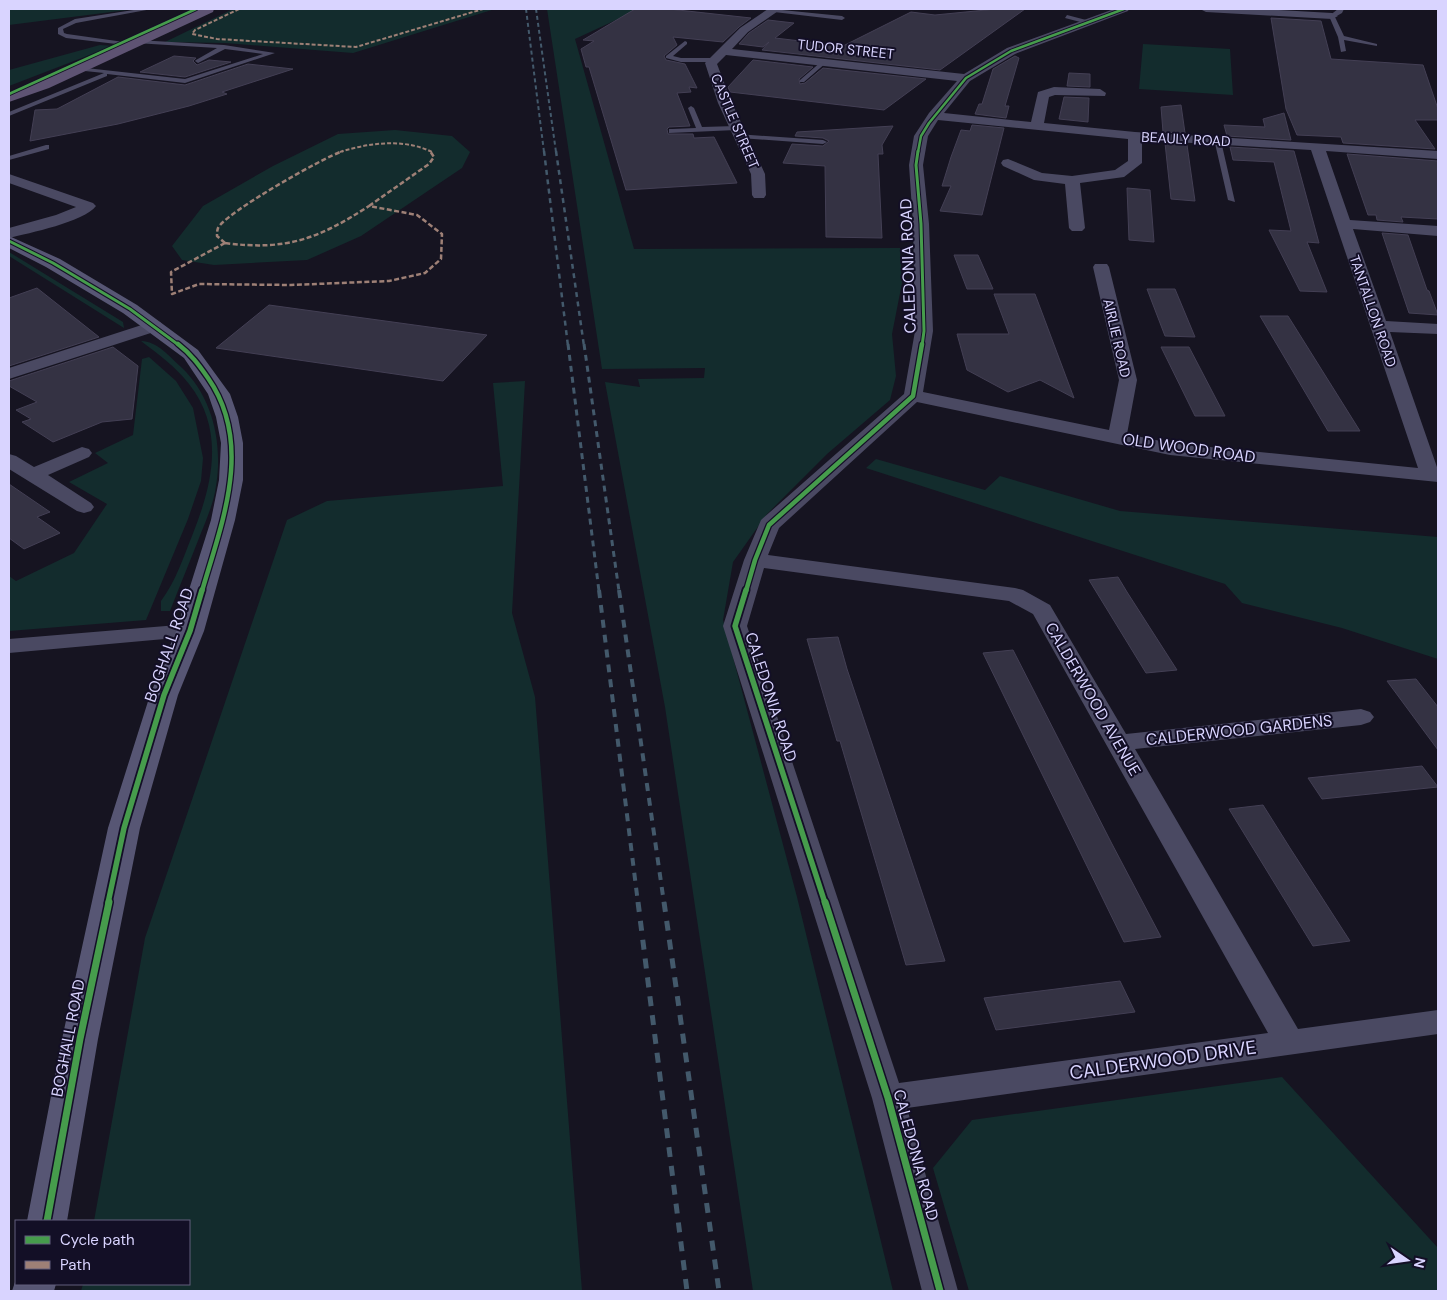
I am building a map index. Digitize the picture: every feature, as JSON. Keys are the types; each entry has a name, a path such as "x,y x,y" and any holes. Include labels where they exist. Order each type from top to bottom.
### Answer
{"main road":[{"path":"9,98 77,70 208,9"}],"street":[{"path":"718,55 744,30 774,9"},
{"name":"CALEDONIA ROAD","path":"940,1291 888,1098 735,626 755,560 769,525 913,396 924,331 921,224 916,165 921,136 934,116 966,78 1011,51 1124,9"},
{"path":"1206,9 1336,13"},
{"name":"TUDOR STREET","path":"718,55 824,62 966,78"},
{"name":"CASTLE STREET","path":"718,55 711,63 738,132 758,174 759,195"},
{"path":"1036,127 1043,95 1054,91 1100,93"},
{"name":"BEAULY ROAD","path":"934,116 1135,136 1438,155"},
{"path":"1008,163 1039,177 1072,180 1119,174 1134,163 1136,151 1135,136"},
{"name":"TANTALLON ROAD","path":"1317,146 1378,326 1434,475"},
{"path":"9,178 88,206 75,213 9,233"},
{"path":"1072,180 1077,228"},
{"path":"1343,224 1438,230"},
{"name":"BOGHALL ROAD","path":"9,241 52,263 130,309 191,354 219,394 227,417 232,443 230,480 223,520 190,630 164,695 124,828 80,1039 47,1220"},
{"name":"AIRLIE ROAD","path":"1101,267 1128,380 1116,438"},
{"path":"9,374 154,326"},
{"path":"1378,326 1438,329"},
{"name":"OLD WOOD ROAD","path":"913,396 1170,449 1434,475"},
{"path":"32,474 82,453"},
{"path":"9,460 84,508"},
{"name":"CALDERWOOD AVENUE","path":"755,560 1015,595 1042,610 1289,1042"},
{"path":"9,646 190,630"},
{"name":"CALDERWOOD GARDENS","path":"1118,743 1361,717"},
{"name":"CALDERWOOD DRIVE","path":"888,1098 1438,1022"}],"lane":[{"path":"77,70 135,74 185,81 272,53 227,47 134,43 61,34 60,29 75,21 149,9"},
{"path":"774,9 842,18"},
{"path":"1336,13 1343,51"},
{"path":"1067,17 1088,22"},
{"path":"1341,37 1375,45"},
{"path":"198,61 227,47 248,40"},
{"path":"685,43 668,57 681,60 718,55"},
{"path":"802,81 824,62"},
{"path":"9,114 105,75"},
{"path":"691,108 700,130"},
{"path":"672,131 738,132 823,142"},
{"path":"1217,141 1232,200"},
{"path":"9,158 46,147"}],"green space":[{"path":"9,9 135,9 9,25"},
{"path":"233,9 495,9 353,53 225,43 165,42"},
{"path":"547,9 658,9 649,15 631,13 575,39 634,249 900,248 902,283 892,334 896,376 890,400 827,454 767,514 733,562 723,620 797,897 893,1291 753,1291 665,707 605,382 640,387 638,379 704,378 705,368 602,369"},
{"path":"1143,44 1230,49 1233,95 1139,89"},
{"path":"100,45 113,46 9,86 9,70"},
{"path":"395,130 452,136 470,152 462,168 361,236 307,260 214,265 182,260 172,246 203,206 273,166 338,134"},
{"path":"9,252 123,322 124,328 9,256"},
{"path":"141,341 163,350 192,379 201,392 213,422 218,454 214,498 170,611 161,611 161,601 179,569 205,498 212,459 211,440 208,421 201,402 189,384 173,366"},
{"path":"149,357 176,381 193,408 203,458 201,481 188,519 146,620 9,631 9,576 16,581 74,553 107,504 69,482 108,463 95,453 133,435 142,359"},
{"path":"525,381 512,613 535,697 582,1291 81,1291 83,1285 190,1285 190,1220 94,1220 145,938 287,520 327,501 503,486 493,383"},
{"path":"876,459 985,490 1000,476 1120,511 1438,537 1438,659 1342,628 1242,603 1225,584 866,468"},
{"path":"1282,1077 1438,1248 1438,1291 969,1291 933,1168 972,1120"}],"building":[{"path":"635,9 669,9 751,18 723,42 673,37 677,45 664,56 666,60 685,64 697,88 689,87 691,92 677,93 690,126 669,127 667,129 668,134 693,134 694,138 714,137 737,183 626,190 589,67 586,67 581,49 594,41 583,40"},
{"path":"996,9 1025,9 940,70 762,50 769,42 763,47 739,44 749,33 768,20 794,23 775,38 843,46 911,12 935,15"},
{"path":"1271,18 1321,21 1331,59 1423,65 1438,109 1438,120 1415,120 1435,149 1343,143 1341,137 1297,135 1286,109"},
{"path":"174,56 196,58 193,61 197,65 209,60 231,62 185,77 140,72"},
{"path":"1015,56 1019,58 1005,106 1009,106 1006,118 975,114 979,104 982,104 993,69"},
{"path":"753,60 813,67 799,79 800,84 805,83 823,68 926,79 884,110 730,92 728,87"},
{"path":"248,64 293,69 222,92 227,94 189,106 118,124 30,141 35,110 57,109 118,77 185,85"},
{"path":"1069,73 1090,74 1090,87 1067,86"},
{"path":"1064,97 1089,98 1088,122 1059,119"},
{"path":"1181,105 1185,133 1163,132 1161,107"},
{"path":"1284,113 1291,140 1227,136 1224,125 1265,127 1263,119"},
{"path":"972,125 1004,128 982,215 940,211 951,186 942,186 961,130 970,131"},
{"path":"893,126 882,145 883,154 878,154 882,238 826,237 825,166 783,163 792,144 823,146 829,141 823,138 795,136 797,132"},
{"path":"1165,143 1187,145 1195,201 1171,199"},
{"path":"1230,147 1294,151 1319,243 1307,242 1327,292 1300,291 1269,230 1291,231 1274,162 1233,160"},
{"path":"1347,154 1438,161 1438,219 1401,217 1403,222 1377,220 1376,215 1368,215"},
{"path":"1127,188 1150,190 1154,242 1129,240"},
{"path":"1382,233 1408,235 1427,290 1438,315 1409,313"},
{"path":"954,255 978,255 993,289 967,289"},
{"path":"37,288 99,337 9,366 9,298"},
{"path":"1147,289 1175,289 1195,337 1165,336"},
{"path":"994,294 1035,294 1074,398 1040,380 1008,392 967,370 957,334 1009,334"},
{"path":"269,305 487,335 443,381 216,348"},
{"path":"1260,316 1288,316 1360,431 1328,431"},
{"path":"113,347 138,366 132,419 102,422 53,442 22,422 31,419 16,410 37,402 9,386 9,381"},
{"path":"1161,347 1189,347 1225,416 1195,416"},
{"path":"9,484 50,512 37,517 60,533 24,549 9,538"},
{"path":"1118,577 1177,670 1146,673 1089,580"},
{"path":"838,637 945,961 906,965 840,741 837,741 807,639"},
{"path":"1013,650 1161,937 1124,942 983,653"},
{"path":"1416,679 1438,707 1438,750 1387,681"},
{"path":"1422,766 1438,787 1322,799 1308,778"},
{"path":"1263,805 1350,941 1313,946 1229,809"},
{"path":"1120,981 1135,1012 996,1030 984,998"}],"railway":[{"path":"526,9 544,152"},
{"path":"536,9 556,152"},
{"path":"544,151 568,346"},
{"path":"556,151 584,346"},
{"path":"568,344 599,591"},
{"path":"584,344 619,591"},
{"path":"599,590 638,903"},
{"path":"619,590 664,903"},
{"path":"638,902 687,1291"},
{"path":"664,902 719,1291"}],"marked path":[{"path":"239,9 195,30 192,34 217,39 356,47 483,9"},
{"path":"225,243 274,246 290,244 326,231 381,199 429,164 434,157 432,152 420,147 407,145 377,145 348,150 323,159 288,179 230,216 218,228 217,236 225,243 171,272 172,294 199,284 291,285 389,281 425,273 441,259 442,234 417,215 369,206"}],"cycle path":[{"path":"9,94 196,9"},
{"path":"940,1291 888,1098 735,626 755,560 769,525 913,396 924,331 921,224 916,165 921,136 929,123 966,78 1011,51 1124,9"},
{"path":"9,241 53,263 130,309 191,354 219,394 227,417 232,443 231,480 223,520 190,631 164,695 124,828 80,1039 47,1220"}]}
